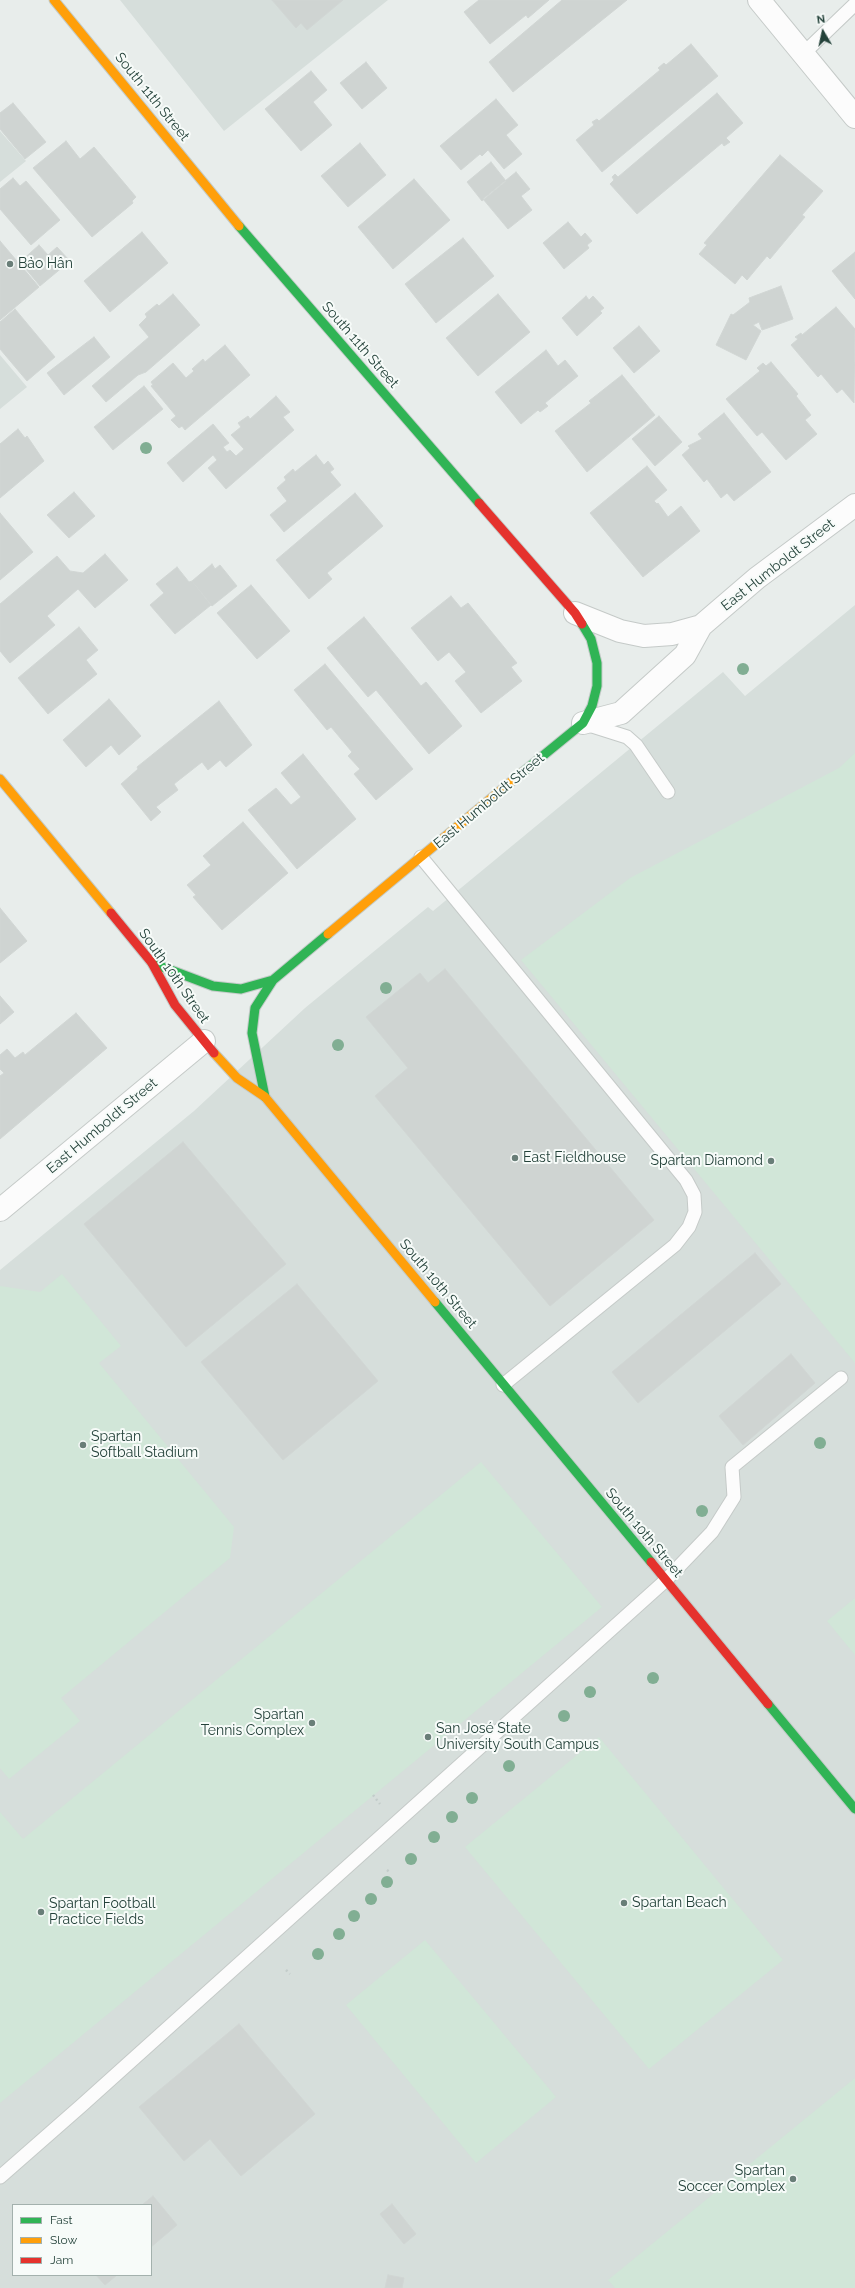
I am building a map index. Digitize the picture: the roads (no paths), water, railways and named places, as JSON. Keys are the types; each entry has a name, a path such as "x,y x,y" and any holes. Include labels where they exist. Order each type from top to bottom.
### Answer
{"main road":[{"name":"South 11th Street","path":"54,0 256,247 575,613 591,639 597,663 597,686 592,706 583,723"},
{"name":"East Humboldt Street","path":"264,1097 252,1033 255,1008 273,980 583,723"},
{"name":"South 10th Street","path":"0,779 152,963 175,1005 204,1041 237,1078 264,1097 855,1808"},
{"name":"East Humboldt Street","path":"152,963 212,986 241,989 273,980"}],"street":[{"path":"759,0 855,117"},
{"name":"East Humboldt Street","path":"583,723 621,713 685,655 701,626 757,578 855,505"},
{"name":"East Humboldt Street","path":"575,613 620,631 644,636 672,634 701,626"},
{"name":"East Humboldt Street","path":"0,1210 204,1041"}],"lane":[{"path":"803,54 855,4"},
{"path":"583,723 627,737 636,745 668,792"},
{"path":"421,857 681,1174 694,1195 695,1212 689,1227 675,1245 503,1385"},
{"path":"0,2177 666,1581 712,1532 734,1497 732,1467 841,1378"}],"place":[{"name":"Bảo Hân","path":"10,264"},
{"name":"East Fieldhouse","path":"515,1158"},
{"name":"Spartan Diamond","path":"771,1161"},
{"name":"Spartan Softball Stadium","path":"83,1445"},
{"name":"Spartan Tennis Complex","path":"312,1723"},
{"name":"San José State University South Campus","path":"428,1737"},
{"name":"Spartan Beach","path":"624,1903"},
{"name":"Spartan Football Practice Fields","path":"41,1912"},
{"name":"Spartan Soccer Complex","path":"793,2179"}]}
